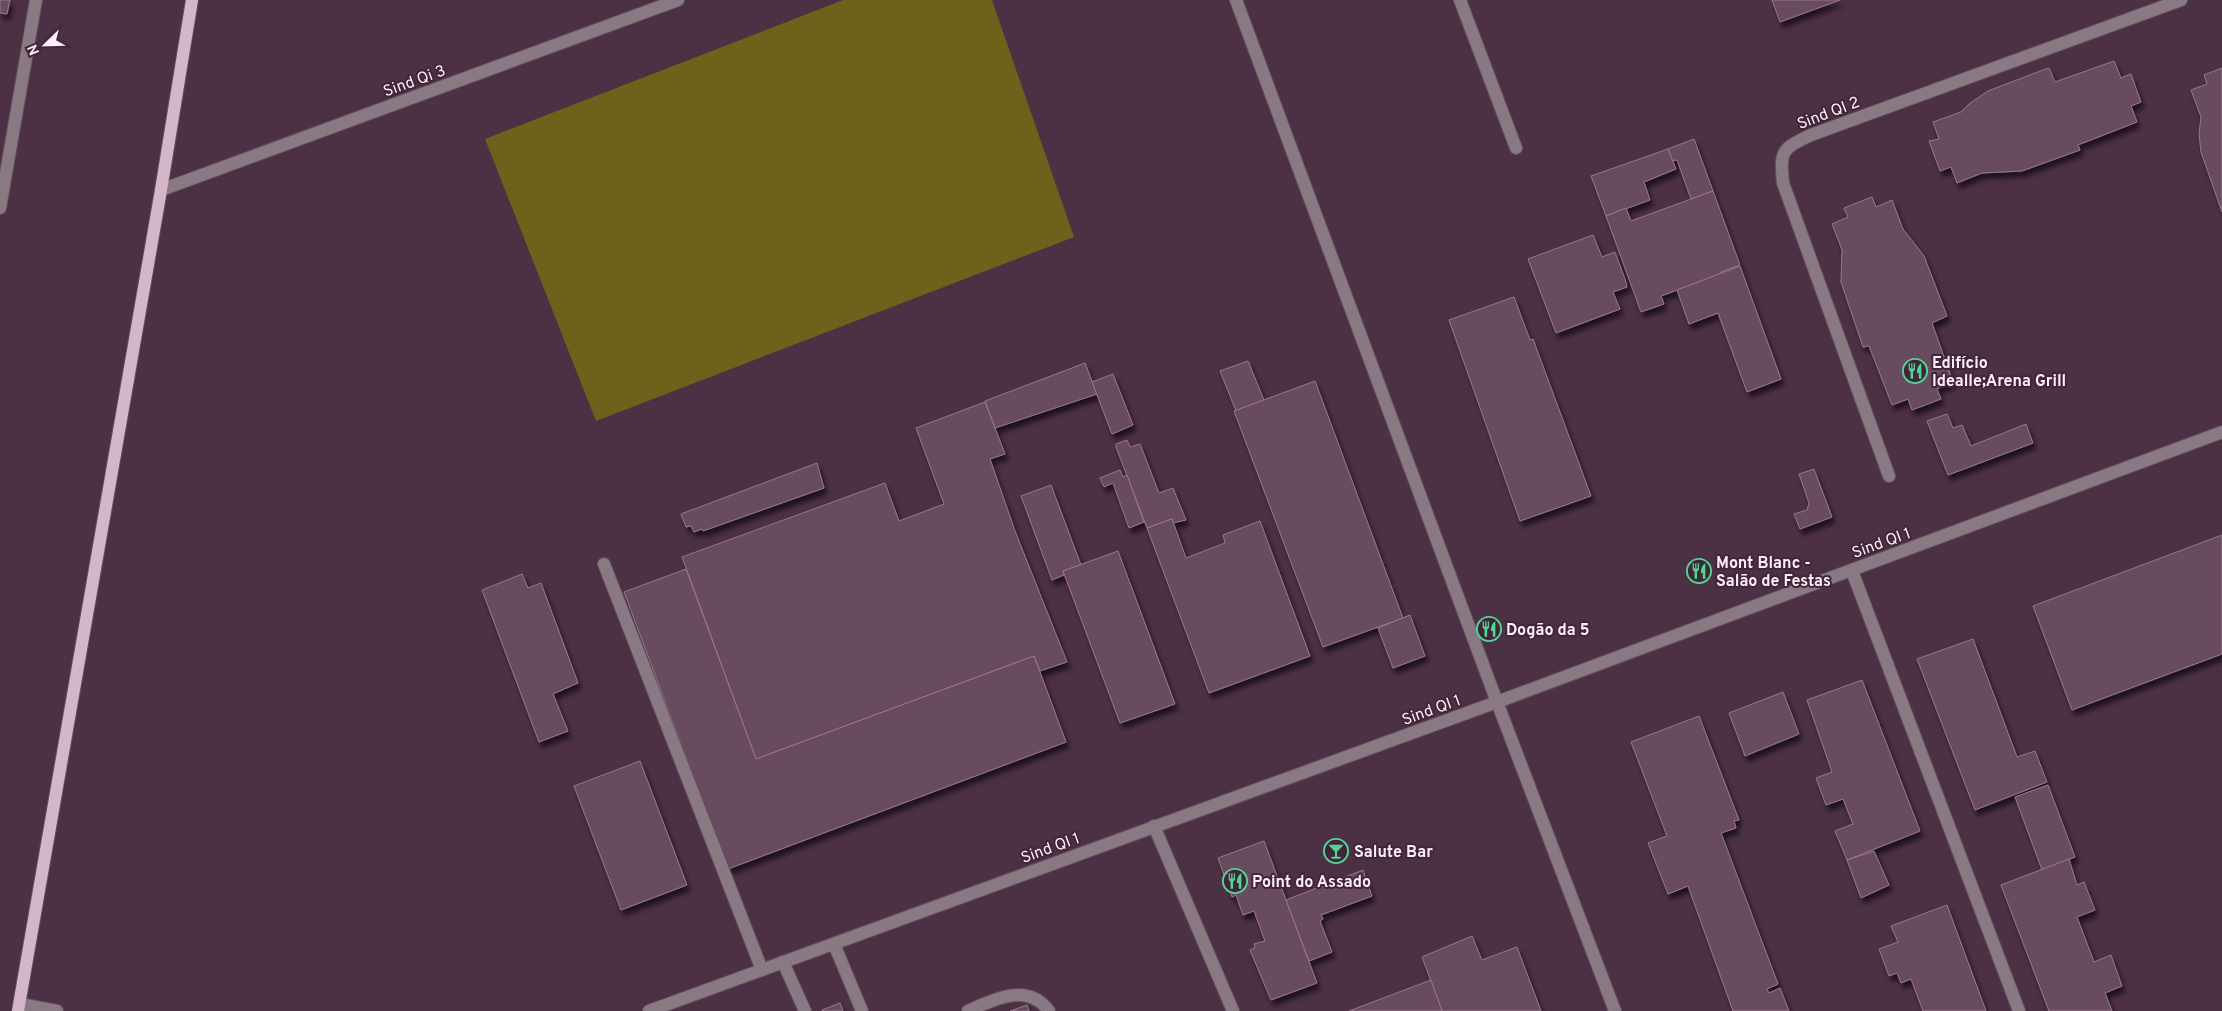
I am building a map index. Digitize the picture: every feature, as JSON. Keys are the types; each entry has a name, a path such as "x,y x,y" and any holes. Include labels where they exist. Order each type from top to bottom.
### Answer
{"main road":[{"path":"19,1007 161,190 192,0"}],"street":[{"path":"0,208 36,0"},
{"name":"Sind Qi 3","path":"161,190 678,0"},
{"path":"1236,0 1497,702 1615,1011"},
{"path":"1460,0 1516,148"},
{"name":"Sind QI 2","path":"1890,476 1783,183 1781,160 1789,145 1818,132 2181,0"},
{"name":"Sind QI 1","path":"649,1011 1497,702 2222,432"},
{"path":"604,564 762,970"},
{"path":"1852,570 2019,1011"},
{"path":"1154,826 1233,1011"},
{"path":"834,944 862,1011"},
{"path":"783,962 803,1006"},
{"path":"968,1011 1004,998 1029,994 1043,1003 1050,1011"},
{"path":"19,1007 58,1011"}],"shaded area":[{"path":"843,0 992,0 1074,237 596,421 485,139"}],"building":[{"path":"0,0 10,0 7,14 0,13"},
{"path":"1772,0 1840,0 1780,22"},
{"path":"2114,61 2121,78 2131,74 2141,102 2131,106 2137,122 2078,145 2080,150 2022,171 1982,173 1957,183 1951,167 1940,171 1929,141 1939,139 1933,122 1961,112 1988,91 2043,70 2049,68 2055,82"},
{"path":"2222,68 2222,212 2201,152 2199,134 2201,117 2191,90 2207,84 2204,75"},
{"path":"1694,139 1713,191 1691,199 1677,160 1672,161 1668,149"},
{"path":"1668,149 1676,169 1644,182 1650,200 1606,216 1591,176"},
{"path":"1713,191 1740,265 1721,272 1722,274 1661,296 1664,304 1641,312 1606,216 1626,208 1631,221"},
{"path":"1872,197 1876,207 1892,200 1903,229 1924,256 1947,316 1932,323 1953,382 1937,389 1941,399 1912,410 1908,399 1892,405 1869,346 1863,347 1841,282 1842,250 1832,224 1848,217 1844,208"},
{"path":"1593,235 1602,257 1615,252 1625,279 1627,287 1613,292 1620,309 1556,333 1528,259"},
{"path":"1740,266 1781,379 1747,392 1718,313 1689,324 1677,290"},
{"path":"1514,297 1530,340 1533,339 1591,496 1520,521 1449,320"},
{"path":"1248,361 1264,400 1236,411 1220,371"},
{"path":"1085,363 1097,394 995,428 985,401"},
{"path":"1113,374 1133,425 1112,434 1092,382"},
{"path":"1315,381 1403,618 1323,647 1234,411"},
{"path":"985,402 1005,454 990,459 1015,531 1067,662 1040,671 1034,656 756,759 682,557 885,483 899,521 944,504 916,428"},
{"path":"1947,414 1953,428 1962,425 1971,446 2026,424 2033,443 1948,475 1927,421"},
{"path":"1127,440 1130,447 1140,444 1159,493 1173,488 1186,520 1173,523 1172,519 1147,528 1116,447 1116,444"},
{"path":"817,463 824,488 703,531 702,529 694,532 691,526 686,527 681,514"},
{"path":"1814,469 1832,517 1800,529 1794,514 1807,510 1809,503 1799,474"},
{"path":"1120,470 1123,477 1127,475 1144,522 1129,528 1113,483 1104,487 1100,478"},
{"path":"1051,485 1081,565 1063,571 1064,575 1052,580 1021,496"},
{"path":"1172,519 1186,558 1225,543 1223,535 1260,521 1310,656 1209,693 1147,528"},
{"path":"2222,535 2222,654 2072,710 2033,606"},
{"path":"1118,551 1175,704 1120,723 1063,571"},
{"path":"686,569 756,759 1034,656 1066,742 728,869 624,592"},
{"path":"522,574 528,588 541,583 578,683 553,694 568,731 539,742 482,590"},
{"path":"1410,615 1425,656 1393,668 1378,628"},
{"path":"1973,639 2017,757 2035,751 2047,782 1975,810 1917,659"},
{"path":"1862,680 1920,831 1847,860 1835,831 1853,824 1843,799 1826,805 1816,778 1832,772 1807,700"},
{"path":"1783,692 1799,734 1745,756 1729,713"},
{"path":"1699,716 1739,820 1734,821 1736,828 1721,833 1778,984 1767,989 1769,993 1780,988 1789,1011 1733,1011 1688,886 1668,894 1648,843 1667,836 1631,742"},
{"path":"640,761 687,885 621,910 574,786"},
{"path":"2048,785 2075,857 2042,870 2015,797"},
{"path":"1264,841 1317,983 1271,1000 1250,950 1255,948 1254,944 1265,941 1254,911 1243,915 1236,895 1232,897 1218,858"},
{"path":"1874,851 1889,885 1861,898 1847,860"},
{"path":"2069,859 2077,885 2084,882 2095,910 2077,917 2094,962 2111,955 2122,986 2105,993 2112,1011 2049,1011 2001,885"},
{"path":"1363,870 1372,896 1321,915 1323,919 1320,921 1332,952 1309,961 1286,900"},
{"path":"1947,905 1986,1011 1923,1011 1911,979 1901,983 1897,973 1889,976 1879,949 1898,942 1891,926"},
{"path":"1472,936 1482,960 1517,947 1541,1011 1442,1011 1422,957"},
{"path":"1431,980 1442,1011 1349,1011"},
{"path":"840,1003 843,1011 822,1011 822,1010"},
{"path":"1027,1005 1029,1011 1010,1011"}],"place":[{"name":"Edifício Idealle;Arena Grill","path":"1915,371"},
{"name":"Mont Blanc - Salão de Festas","path":"1699,571"},
{"name":"Dogão da 5","path":"1489,629"},
{"name":"Salute Bar","path":"1336,851"},
{"name":"Point do Assado","path":"1235,881"}]}
